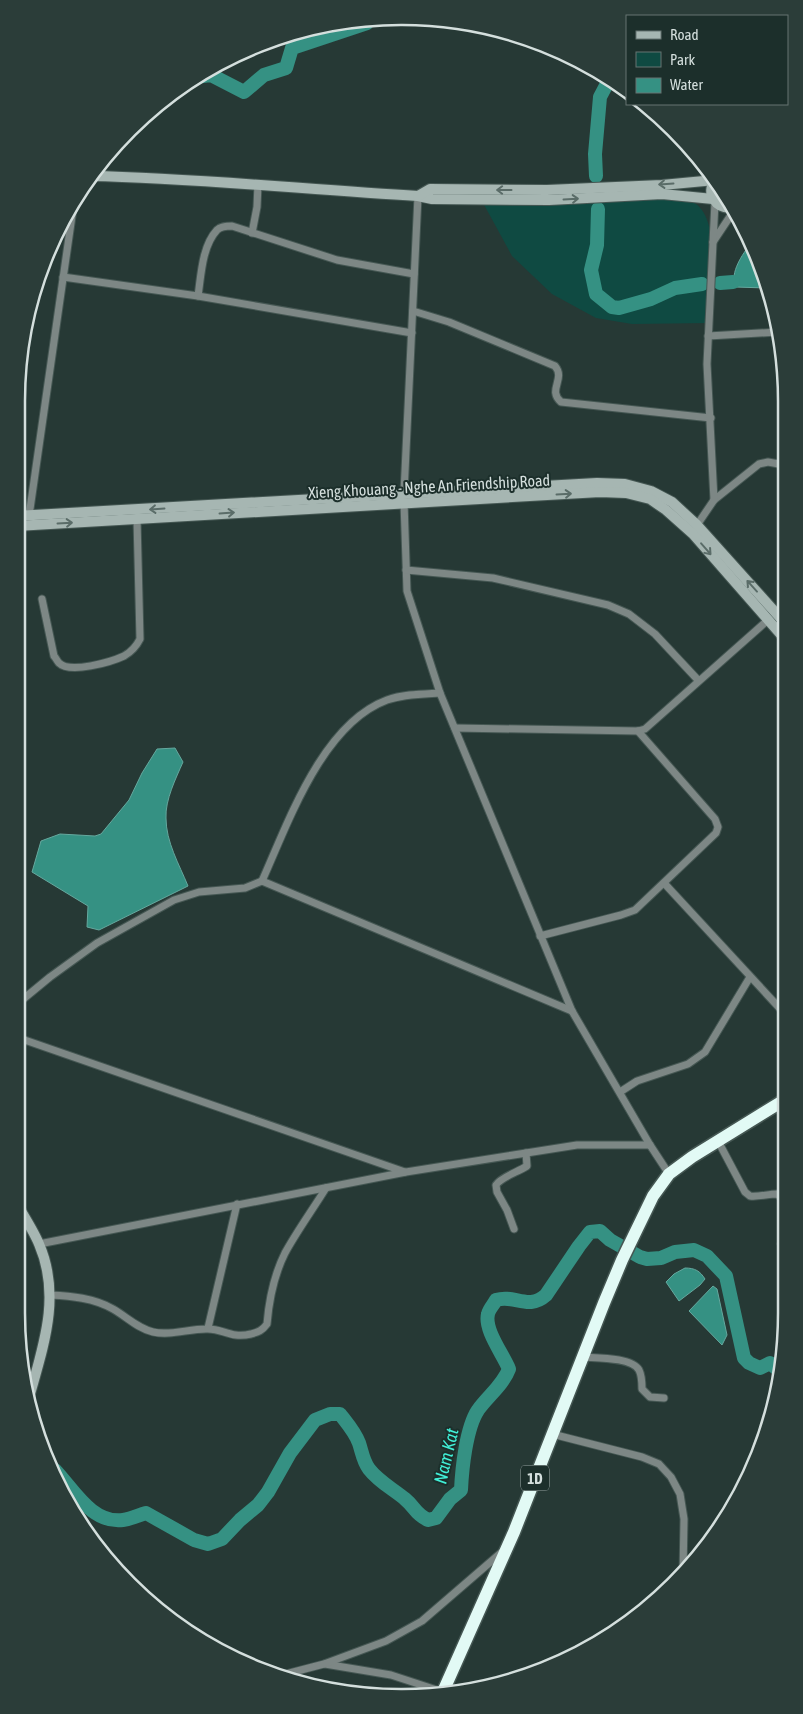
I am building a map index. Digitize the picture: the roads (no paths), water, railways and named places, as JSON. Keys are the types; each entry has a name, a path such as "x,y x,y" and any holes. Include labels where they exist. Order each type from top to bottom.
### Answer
{"highway":[{"name":"1D","path":"447,1686 508,1547 622,1260 653,1196 669,1174 692,1157 778,1105"}],"street":[{"path":"100,176 258,184 418,196 432,199 549,200 662,194 714,201 724,207"},
{"path":"418,196 430,189 548,190 662,185 707,181"},
{"path":"252,233 257,207 258,184"},
{"path":"711,187 714,201 713,242 707,364 714,500"},
{"path":"418,196 404,498 407,591 440,693 572,1011 669,1174"},
{"path":"713,242 730,217"},
{"path":"29,521 72,220"},
{"path":"198,296 209,245 218,229 232,226 344,262 414,274"},
{"path":"64,277 198,296 412,333"},
{"path":"413,311 449,322 555,366 559,370 559,374 554,393 560,402 711,418"},
{"path":"708,336 772,332"},
{"path":"697,525 714,500 760,464 768,462 778,464"},
{"name":"Xieng Khouang - Nghe An Friendship Road","path":"25,519 29,521 137,519 597,483 625,484 651,491 672,502 697,525 772,616 778,627"},
{"name":"Xieng Khouang - Nghe An Friendship Road","path":"25,523 404,498 600,492 626,493 650,499 666,510 693,534 772,616 778,619"},
{"path":"42,599 54,656 59,664 72,668 105,663 124,655 136,647 140,639 137,519"},
{"path":"406,570 493,578 608,605 629,614 655,634 698,680"},
{"path":"455,728 638,731 644,728 772,616"},
{"path":"25,998 96,944 174,900 199,892 245,888 262,881 301,795 326,751 355,719 386,701 399,697 440,693"},
{"path":"540,936 635,910 716,833 718,827 715,819 638,731"},
{"path":"262,881 572,1011"},
{"path":"664,883 778,1007"},
{"path":"620,1092 637,1081 688,1064 705,1052 750,978"},
{"path":"25,1040 406,1172"},
{"path":"718,1141 750,1196 778,1195"},
{"path":"39,1244 406,1172 577,1145 650,1144"},
{"path":"514,1229 507,1210 497,1192 496,1185 499,1180 515,1174 527,1166 526,1154"},
{"path":"50,1295 70,1296 99,1303 141,1328 155,1332 170,1333 208,1328 233,1336 242,1336 259,1332 267,1324 268,1309 279,1266 326,1188"},
{"path":"208,1328 237,1204"},
{"path":"25,1219 39,1244 47,1270 50,1295 48,1325 32,1386"},
{"path":"583,1357 626,1361 638,1368 642,1376 642,1389 650,1397 664,1398"},
{"path":"552,1434 642,1457 659,1464 671,1477 680,1494 684,1519 683,1563"},
{"path":"292,1672 324,1664 386,1641 422,1621 508,1547"},
{"path":"324,1664 391,1675 427,1688"}],"water":[{"path":"746,250 760,288 735,287 735,270"},
{"path":"175,748 183,762 169,797 166,811 167,827 174,853 188,886 99,930 87,927 88,906 32,872 41,841 60,834 95,836 101,834 129,800 142,773 157,749"},
{"path":"685,1268 697,1270 705,1279 679,1301 666,1282 674,1274"},
{"path":"713,1286 717,1289 727,1335 722,1345 689,1311"}],"waterway":[{"path":"212,76 244,92 264,75 286,68 292,48 352,28"},
{"path":"596,176 595,154 600,97 606,85"},
{"path":"598,209 597,245 591,270 596,294 612,307 619,308 651,299 675,288 702,284"},
{"path":"720,283 733,282"},
{"name":"Nam Kat","path":"66,1483 84,1504 102,1517 112,1520 123,1520 146,1513 194,1540 208,1544 222,1539 258,1505 268,1492 290,1453 315,1420 330,1414 340,1414 355,1435 365,1463 373,1474 405,1499 417,1513 428,1520 436,1518 450,1499 461,1490 465,1449 470,1427 478,1410 503,1380 509,1369 491,1334 488,1320 489,1310 496,1300 509,1299 533,1302 546,1295 590,1232 600,1231 610,1240 647,1259 661,1258 675,1252 694,1250 707,1256 726,1276 744,1358 749,1363 760,1368 770,1363 774,1366"}]}
